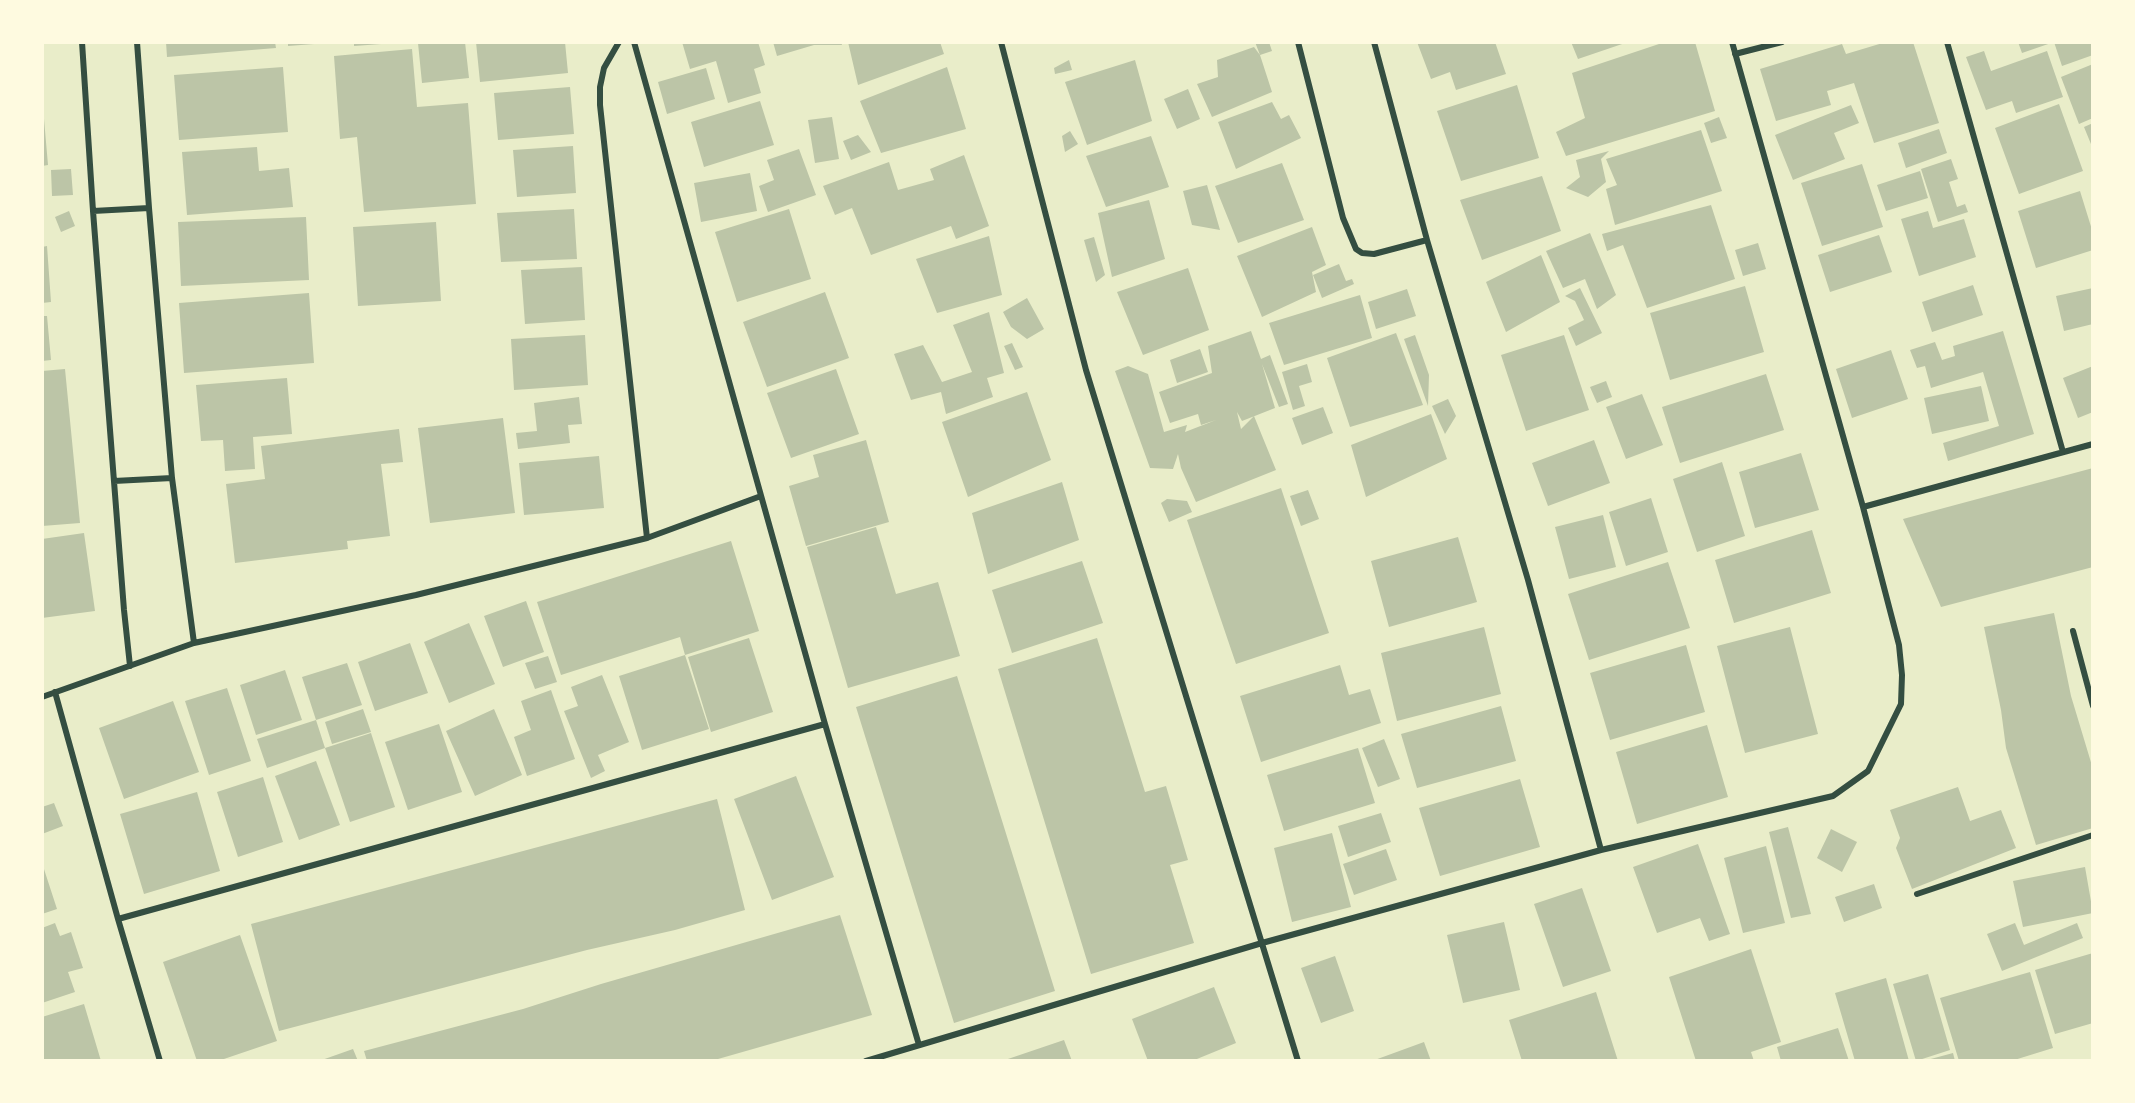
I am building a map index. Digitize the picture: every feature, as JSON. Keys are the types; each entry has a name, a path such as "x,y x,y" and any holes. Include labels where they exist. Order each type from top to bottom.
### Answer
{"street":[{"path":"82,42 93,211 130,666"},
{"path":"137,42 172,478 194,643"},
{"path":"619,42 604,68 600,87 600,105 647,538"},
{"path":"634,42 825,724 919,1045"},
{"path":"1002,42 1086,370 1298,1061"},
{"path":"1298,42 1344,218 1356,249 1362,253 1374,254 1427,240"},
{"path":"1374,42 1427,240 1528,580 1601,850"},
{"path":"866,1061 1262,943 1601,850 1833,796 1868,771 1901,704 1902,675 1899,645 1863,507 1732,42"},
{"path":"1735,54 1782,42"},
{"path":"1947,42 2063,452"},
{"path":"93,211 149,208"},
{"path":"1863,507 2093,444"},
{"path":"114,481 172,478"},
{"path":"42,697 194,643 416,595 647,538 761,496"},
{"path":"2073,631 2093,706"},
{"path":"55,692 160,1061"},
{"path":"118,919 825,724"},
{"path":"1917,894 2093,835"}],"building":[{"path":"166,42 275,42 276,48 167,57"},
{"path":"288,42 314,42 314,44 288,46"},
{"path":"354,42 381,42 381,44 354,46"},
{"path":"465,42 469,78 422,83 418,43"},
{"path":"476,42 565,42 568,73 480,82"},
{"path":"682,42 758,42 765,65 754,69 761,93 728,103 716,61 690,69"},
{"path":"773,42 841,42 842,45 814,45 777,56"},
{"path":"848,42 940,42 944,54 858,85"},
{"path":"1255,42 1269,42 1272,51 1260,55"},
{"path":"1417,42 1495,42 1506,74 1456,90 1450,72 1431,79"},
{"path":"1571,42 1628,42 1578,59"},
{"path":"1665,42 1695,42 1715,111 1566,156 1556,132 1585,118 1572,73"},
{"path":"1886,42 1913,42 1939,123 1874,143 1854,83 1827,91 1831,105 1776,121 1760,69 1842,44 1846,54"},
{"path":"2018,42 2054,42 2022,53"},
{"path":"2054,42 2093,42 2093,55 2062,66"},
{"path":"1254,47 1260,55 1272,92 1212,117 1197,84 1218,77 1217,60"},
{"path":"412,49 417,107 468,103 476,204 364,212 357,137 340,139 334,56"},
{"path":"1984,51 1991,71 2047,51 2063,97 2016,113 2012,101 1986,110 1966,57"},
{"path":"1069,60 1072,70 1055,74 1054,68"},
{"path":"1135,60 1152,121 1087,145 1065,82"},
{"path":"2093,64 2093,118 2079,124 2061,77"},
{"path":"283,67 288,132 179,140 174,75"},
{"path":"947,67 966,129 881,153 860,101"},
{"path":"706,68 715,99 667,114 658,82"},
{"path":"1517,85 1539,158 1461,181 1437,111"},
{"path":"570,87 574,134 498,140 494,93"},
{"path":"1188,89 1200,119 1177,129 1164,99"},
{"path":"760,101 774,145 704,167 691,122"},
{"path":"1272,102 1281,119 1289,115 1301,138 1236,169 1218,122"},
{"path":"2059,104 2083,171 2019,194 1995,128"},
{"path":"1851,105 1859,123 1834,133 1845,159 1793,180 1775,135"},
{"path":"832,117 839,159 815,163 808,120"},
{"path":"1719,117 1727,138 1711,143 1704,123"},
{"path":"42,119 44,119 48,165 42,166"},
{"path":"2093,123 2093,149 2084,127"},
{"path":"1939,129 1947,153 1906,168 1898,143"},
{"path":"1701,130 1722,191 1615,225 1606,189 1617,185 1606,159"},
{"path":"1070,131 1078,144 1065,152 1062,136"},
{"path":"858,135 871,152 851,160 843,141"},
{"path":"1151,136 1169,187 1106,207 1086,156"},
{"path":"573,146 576,193 517,197 513,150"},
{"path":"257,147 259,171 289,168 293,207 187,215 182,152"},
{"path":"799,149 816,195 768,212 759,186 774,180 767,160"},
{"path":"1609,151 1601,159 1606,182 1588,197 1566,188 1580,177 1576,160"},
{"path":"964,155 989,226 956,239 951,226 871,255 852,208 835,215 823,186 889,162 898,190 934,180 930,169"},
{"path":"1951,159 1958,179 1949,182 1957,207 1965,204 1968,212 1938,222 1921,169"},
{"path":"1282,163 1304,220 1238,243 1215,186"},
{"path":"1862,164 1883,227 1822,246 1801,183"},
{"path":"71,169 73,195 52,196 51,170"},
{"path":"1920,171 1928,198 1886,211 1877,185"},
{"path":"750,173 757,211 701,222 694,183"},
{"path":"1542,176 1561,231 1482,260 1460,200"},
{"path":"1207,185 1220,230 1192,225 1183,191"},
{"path":"2080,191 2093,233 2093,250 2036,268 2018,211"},
{"path":"1149,200 1165,259 1112,277 1098,213"},
{"path":"1711,205 1735,279 1647,308 1623,245 1607,251 1602,234"},
{"path":"574,209 577,259 501,262 497,213"},
{"path":"789,209 811,279 737,302 715,232"},
{"path":"69,211 75,226 61,232 55,217"},
{"path":"1928,211 1933,228 1964,219 1976,257 1919,276 1901,219"},
{"path":"306,217 309,280 181,286 178,222"},
{"path":"436,222 441,301 358,306 353,227"},
{"path":"1312,227 1326,265 1312,272 1316,292 1262,317 1237,256"},
{"path":"1590,233 1616,295 1597,309 1585,279 1563,288 1546,251"},
{"path":"1879,235 1892,272 1830,292 1818,255"},
{"path":"989,236 1002,295 937,313 916,259"},
{"path":"1094,237 1105,275 1096,282 1084,240"},
{"path":"1758,243 1766,269 1743,276 1735,250"},
{"path":"47,246 51,302 42,303 42,247"},
{"path":"1541,255 1560,302 1506,332 1486,282"},
{"path":"1339,264 1346,281 1352,279 1354,284 1322,298 1313,275"},
{"path":"582,267 585,320 525,324 521,270"},
{"path":"1188,268 1209,330 1143,355 1117,292"},
{"path":"1973,285 1983,315 1932,332 1922,302"},
{"path":"1745,286 1764,352 1670,380 1650,313"},
{"path":"1580,288 1602,333 1576,346 1568,328 1584,320 1575,301 1565,296"},
{"path":"2093,288 2093,324 2064,331 2056,296"},
{"path":"1407,289 1416,316 1376,329 1368,302"},
{"path":"825,292 849,358 767,387 743,322"},
{"path":"309,293 314,363 184,373 179,303"},
{"path":"1360,295 1372,338 1284,365 1269,323"},
{"path":"1027,298 1044,329 1027,339 1011,327 1003,312"},
{"path":"989,312 1004,373 987,378 993,397 946,414 941,392 911,400 894,354 923,345 942,382 972,372 953,325"},
{"path":"42,316 47,316 51,360 42,361"},
{"path":"1251,331 1261,359 1270,355 1288,404 1279,407 1262,364 1275,408 1254,416 1276,470 1196,502 1181,468 1178,454 1173,469 1150,468 1115,371 1128,366 1148,374 1164,432 1187,425 1185,432 1216,420 1201,425 1198,414 1170,423 1159,392 1212,373 1208,346","holes":["1237,412 1242,421 1254,416 1241,429"]},
{"path":"2003,331 2034,434 1948,461 1943,443 1999,426 1983,372 1931,388 1925,366 1917,368 1910,350 1935,342 1942,360 1955,356 1953,346"},
{"path":"1396,333 1423,405 1350,427 1327,358"},
{"path":"585,335 588,385 514,390 511,339"},
{"path":"1415,335 1429,375 1428,406 1404,339"},
{"path":"1564,335 1589,410 1526,431 1501,355"},
{"path":"1012,343 1023,367 1015,370 1004,346"},
{"path":"1200,349 1208,372 1177,383 1170,360"},
{"path":"1891,350 1908,399 1852,418 1836,369"},
{"path":"1307,364 1312,382 1299,386 1305,406 1293,410 1282,372"},
{"path":"2093,366 2093,412 2078,418 2063,378"},
{"path":"65,369 80,523 42,526 42,371"},
{"path":"836,369 859,434 791,458 767,393"},
{"path":"1766,374 1784,430 1680,463 1662,407"},
{"path":"287,378 292,434 253,437 255,469 225,471 223,440 201,441 196,385"},
{"path":"1606,381 1612,397 1597,403 1590,387"},
{"path":"1981,386 1989,421 1932,434 1924,398"},
{"path":"1027,392 1051,460 968,497 942,422"},
{"path":"1642,394 1663,445 1626,459 1606,407"},
{"path":"579,397 582,424 568,425 570,443 518,449 516,433 537,431 534,403"},
{"path":"1448,399 1456,416 1445,434 1432,406"},
{"path":"1323,407 1333,433 1302,445 1292,418"},
{"path":"1431,414 1447,459 1366,497 1351,445"},
{"path":"503,418 515,513 430,523 418,428"},
{"path":"399,429 403,462 381,464 390,536 347,541 348,549 235,563 226,484 265,479 261,446"},
{"path":"866,440 889,522 806,546 789,486 819,477 813,455"},
{"path":"1594,440 1610,483 1548,506 1532,463"},
{"path":"1801,453 1819,510 1755,528 1739,472"},
{"path":"599,456 604,508 524,515 519,463"},
{"path":"1722,462 1745,536 1697,552 1673,479"},
{"path":"2093,468 2093,567 1941,607 1903,519"},
{"path":"1062,482 1079,540 988,574 972,513"},
{"path":"1281,488 1329,633 1236,664 1187,520"},
{"path":"1308,490 1319,519 1301,526 1290,496"},
{"path":"1651,498 1668,552 1626,566 1609,512"},
{"path":"1167,499 1187,501 1192,512 1169,522 1161,503"},
{"path":"1603,515 1616,567 1569,579 1555,527"},
{"path":"876,527 896,594 938,582 960,656 848,688 807,547"},
{"path":"1812,530 1831,593 1734,623 1715,560"},
{"path":"84,533 95,611 42,618 42,539"},
{"path":"1458,537 1477,602 1389,627 1371,561"},
{"path":"731,541 759,631 685,655 680,637 561,675 537,602"},
{"path":"1082,561 1103,623 1012,653 992,590"},
{"path":"1668,562 1690,628 1589,660 1568,594"},
{"path":"526,601 544,652 503,667 484,616"},
{"path":"2054,613 2071,696 2093,769 2093,828 2036,845 2006,748 2001,710 1984,627"},
{"path":"469,623 495,684 449,703 424,642"},
{"path":"1484,627 1501,694 1397,721 1381,653"},
{"path":"1790,627 1818,734 1745,753 1717,646"},
{"path":"749,638 773,712 711,732 688,657"},
{"path":"1097,638 1145,792 1166,786 1188,860 1170,865 1194,943 1091,974 998,669"},
{"path":"410,643 428,693 375,711 358,662"},
{"path":"1686,645 1705,712 1610,740 1590,673"},
{"path":"685,655 709,729 642,750 619,676"},
{"path":"548,656 557,682 535,689 525,663"},
{"path":"347,663 362,705 316,720 302,677"},
{"path":"1340,665 1349,695 1370,689 1381,723 1261,762 1240,696"},
{"path":"285,670 302,720 256,735 240,685"},
{"path":"602,675 629,742 598,755 605,771 591,778 564,711 578,706 571,687"},
{"path":"957,676 1055,991 954,1023 856,707"},
{"path":"227,688 251,761 209,775 185,701"},
{"path":"551,690 575,759 527,776 514,737 531,730 521,701"},
{"path":"173,701 199,772 124,799 99,728"},
{"path":"1501,706 1516,761 1417,788 1401,734"},
{"path":"363,709 371,732 332,744 325,722"},
{"path":"494,709 522,775 475,796 446,731"},
{"path":"316,720 325,748 267,768 257,739"},
{"path":"439,724 462,792 408,810 385,742"},
{"path":"1707,725 1728,797 1637,824 1616,752"},
{"path":"371,733 395,807 350,822 325,748"},
{"path":"1384,739 1400,779 1378,787 1362,748"},
{"path":"1358,748 1375,803 1284,831 1267,775"},
{"path":"316,761 340,825 299,840 275,776"},
{"path":"796,776 834,877 772,900 734,799"},
{"path":"263,777 283,842 238,857 217,792"},
{"path":"1520,779 1540,847 1440,876 1419,808"},
{"path":"1958,787 1970,821 2001,810 2016,848 1912,889 1896,848 1900,838 1890,810"},
{"path":"197,792 220,871 144,894 120,814"},
{"path":"717,799 745,910 279,1031 251,924"},
{"path":"54,803 63,826 42,834 42,807"},
{"path":"1381,813 1391,842 1348,857 1338,826"},
{"path":"1788,827 1811,914 1791,918 1769,832"},
{"path":"1831,829 1857,842 1842,872 1817,858"},
{"path":"1332,833 1351,907 1292,922 1274,848"},
{"path":"1698,844 1730,934 1709,941 1700,918 1657,933 1633,867"},
{"path":"1766,846 1785,923 1743,933 1724,858"},
{"path":"1386,849 1397,880 1354,895 1343,864"},
{"path":"42,863 57,909 42,914"},
{"path":"2085,867 2093,913 2023,927 2013,881"},
{"path":"1874,884 1882,908 1844,922 1835,897"},
{"path":"1582,888 1611,971 1563,987 1534,904"},
{"path":"840,915 872,1015 711,1061 367,1061 364,1051 523,1009"},
{"path":"1504,922 1520,990 1463,1003 1447,935"},
{"path":"55,923 60,936 71,932 83,968 68,972 75,992 42,1003 42,928"},
{"path":"2015,923 2024,945 2077,923 2083,938 2002,971 1987,934"},
{"path":"240,935 277,1041 218,1061 197,1061 163,962"},
{"path":"1751,949 1781,1042 1751,1052 1754,1061 1696,1061 1669,977"},
{"path":"2093,953 2093,1023 2055,1034 2035,970"},
{"path":"1335,956 1354,1011 1321,1023 1301,968"},
{"path":"2030,972 2053,1048 2011,1061 1959,1061 1940,998"},
{"path":"1928,974 1950,1050 1916,1061 1893,984"},
{"path":"1886,978 1909,1061 1855,1061 1835,993"},
{"path":"1214,987 1236,1043 1192,1061 1148,1061 1132,1019"},
{"path":"1596,992 1618,1061 1522,1061 1509,1020"},
{"path":"84,1004 101,1061 42,1061 42,1017"},
{"path":"1838,1028 1849,1061 1781,1061 1777,1047"},
{"path":"1064,1040 1072,1061 1002,1061"},
{"path":"1424,1042 1431,1061 1372,1061"},
{"path":"353,1049 358,1061 319,1061"},
{"path":"1953,1053 1955,1061 1927,1060"}]}
